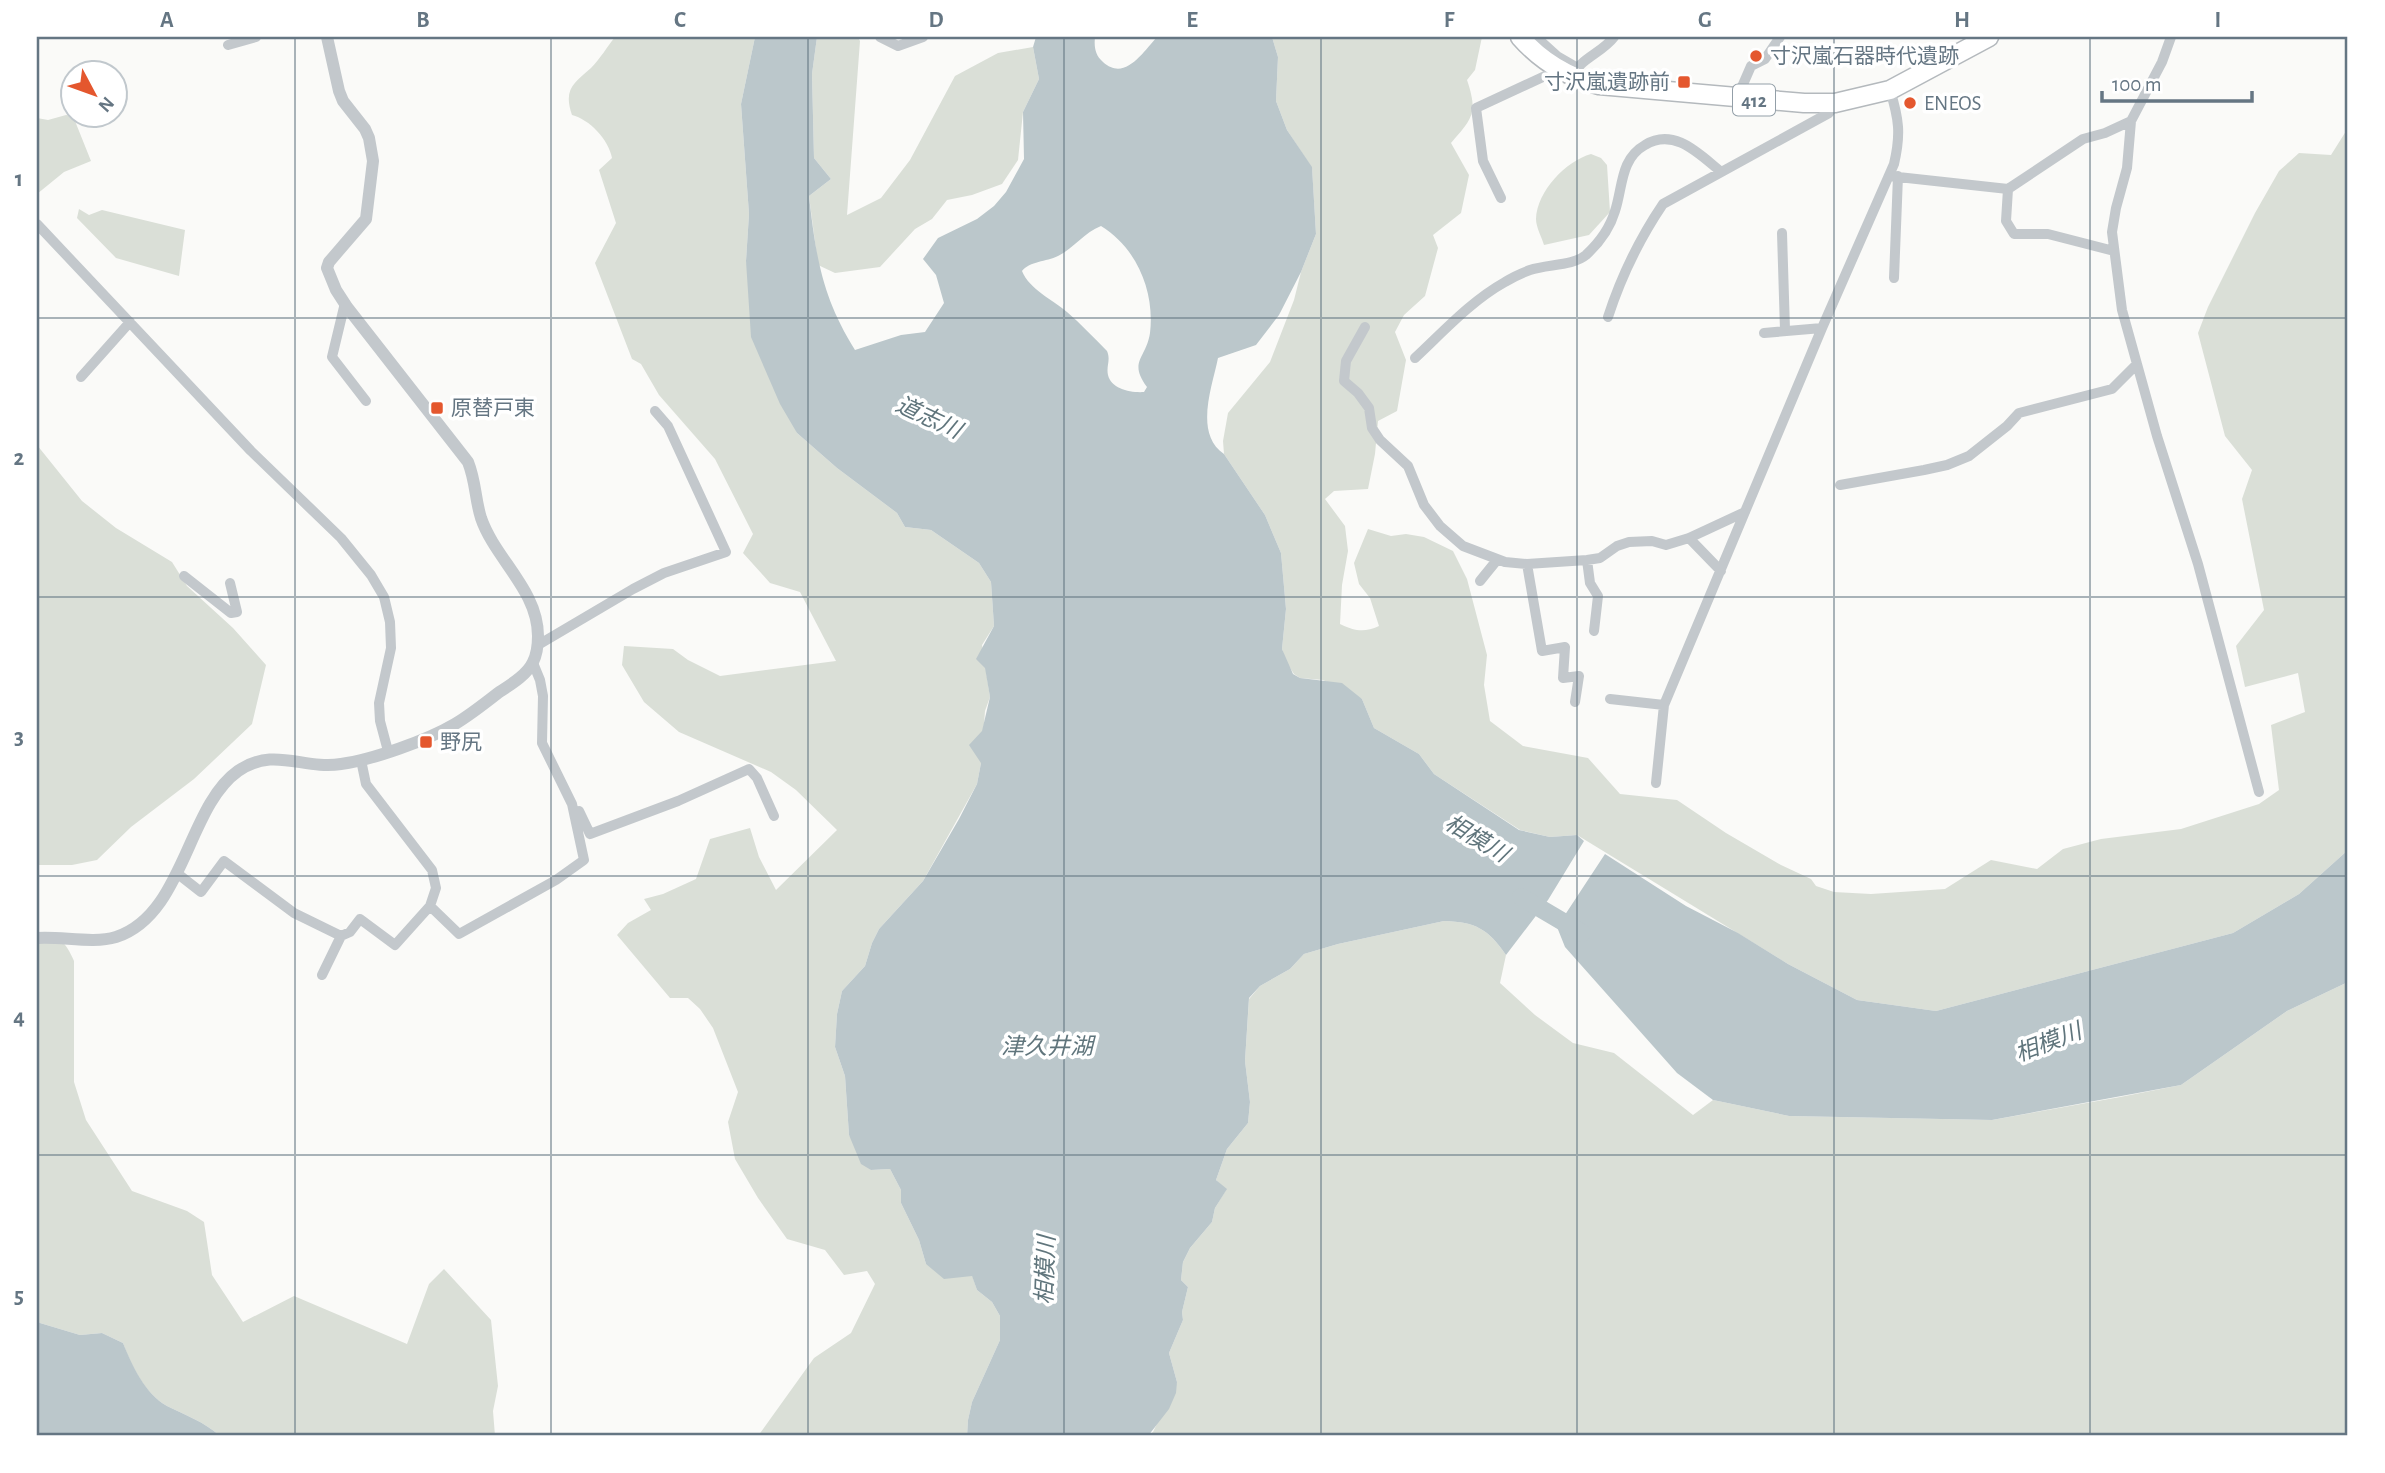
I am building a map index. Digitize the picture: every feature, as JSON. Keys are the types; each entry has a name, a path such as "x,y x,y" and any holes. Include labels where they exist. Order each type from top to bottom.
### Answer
{"highway":[{"name":"412","path":"1520,37 1533,51 1569,71 1614,88 1791,103 1835,103 1890,90 1989,37"}],"street":[{"path":"228,45 256,37"},
{"path":"37,938 114,938 141,922 178,874 214,797 226,781 240,770 265,758 337,765 388,751 456,723 510,685 533,663 538,634 533,610 481,518 474,476 467,462 460,449 345,303 327,268 333,257 363,226 373,161 365,129 343,101 339,91 327,37"},
{"path":"880,37 898,46 923,37"},
{"path":"1536,37 1569,71"},
{"path":"1501,198 1483,160 1476,108 1569,71 1607,46 1615,37"},
{"path":"1739,99 1751,66 1765,59 1780,37"},
{"path":"2171,37 2162,62 2131,121 2127,168 2112,232 2114,251 2122,310 2157,436 2198,564 2259,792"},
{"path":"1890,90 1899,120 1899,144 1894,176 1894,278"},
{"path":"1608,317 1646,229 1663,204 1829,113 1835,103"},
{"path":"1894,176 2008,189 2083,139 2105,133 2131,121"},
{"path":"1415,358 1479,299 1505,282 1531,270 1578,262 1588,254 1607,231 1616,210 1624,169 1633,155 1646,144 1659,139 1676,139 1720,171"},
{"path":"1656,783 1664,705 1822,328 1894,176"},
{"path":"2008,189 2006,221 2014,234 2048,234 2114,251"},
{"path":"37,224 251,451 341,538 371,575 384,597 390,622 391,648 379,703 380,721 388,751"},
{"path":"1782,233 1785,330"},
{"path":"345,303 332,357 366,401"},
{"path":"81,377 130,323"},
{"path":"1365,327 1346,361 1344,381 1358,393 1369,408 1373,428 1380,440 1408,466 1424,505 1440,526 1464,546 1497,559 1527,564 1587,560 1600,558 1617,546 1629,542 1652,541 1666,545 1689,538 1745,512"},
{"path":"1764,333 1822,328"},
{"path":"1840,485 1947,465 1977,450 2019,413 2112,389 2137,364"},
{"path":"538,645 664,573 726,552 668,426 654,411"},
{"path":"1689,538 1721,571"},
{"path":"1480,581 1497,559"},
{"path":"1587,560 1590,583 1598,596 1594,631"},
{"path":"1527,564 1542,651 1565,647 1563,678 1579,676 1575,702"},
{"path":"184,576 231,614 237,612 230,583"},
{"path":"430,906 459,934 556,880 584,860 572,804 542,743 543,696 533,663"},
{"path":"1610,699 1664,705"},
{"path":"323,975 341,936 350,932 360,919 395,945 430,906 436,888 432,870 366,784 361,760"},
{"path":"572,804 580,813 590,834 678,801 749,769 757,778 774,816"},
{"path":"178,874 201,892 223,861 294,913 341,936"}],"shaded area":[{"path":"615,37 755,37 741,104 749,214 746,261 797,433 837,468 897,513 905,527 931,530 979,563 991,582 994,626 982,645 990,697 985,711 977,784 923,881 879,929 865,966 842,991 837,1014 835,1047 845,1076 849,1135 871,1170 890,1169 901,1190 901,1203 919,1240 926,1264 972,1275 977,1290 992,1302 1000,1316 1000,1340 972,1402 967,1436 758,1436 814,1358 851,1333 875,1284 867,1271 844,1275 825,1250 787,1239 735,1159 728,1122 738,1092 713,1028 700,1009 688,998 670,998 617,935 628,923 651,910 644,899 663,894 696,879 710,839 750,828 759,857 776,890 837,830 796,790 771,772 679,732 644,702 622,665 624,646 673,649 720,676 836,661 800,592 770,583 743,553 753,534 715,459 659,395 641,364 632,359 595,263 616,223 599,170 612,158 607,144 597,131 572,115 569,99 572,87"},
{"path":"817,37 858,37 860,41 847,215 881,198 910,160 955,76 998,53 1033,47 1039,79 1023,112 1018,160 1002,184 972,195 947,200 932,219 915,229 880,267 835,273 818,265 809,196 831,179 814,158 812,74"},
{"path":"1272,37 1482,37 1475,70 1467,80 1473,108 1469,121 1451,143 1469,175 1461,213 1433,235 1438,248 1425,296 1404,315 1395,332 1406,360 1397,411 1378,421 1368,489 1334,491 1325,499 1345,526 1348,551 1342,585 1340,624 1360,630 1379,626 1370,598 1359,584 1354,563 1368,529 1391,536 1406,534 1424,537 1453,551 1467,579 1487,655 1484,685 1490,721 1523,746 1588,758 1620,794 1677,800 1726,833 1811,879 1816,886 1834,892 1871,894 1945,889 1991,860 2037,869 2063,849 2101,839 2181,829 2259,804 2279,790 2271,725 2305,712 2298,673 2245,687 2236,646 2264,610 2242,499 2252,470 2225,436 2198,333 2208,307 2255,213 2279,171 2299,153 2331,155 2348,128 2348,850 2299,894 2233,933 1936,1011 1857,1000 1788,964 1577,835 1550,837 1520,830 1434,774 1419,754 1374,728 1362,699 1323,680 1300,678 1294,674 1282,649 1286,609 1281,553 1265,515 1224,454 1223,441 1228,413 1270,362 1316,234 1312,168 1287,130 1276,101 1278,57"},
{"path":"60,117 60,130 79,130 91,161 64,172 37,194 37,118 48,120"},
{"path":"1591,154 1601,158 1607,165 1610,212 1589,235 1544,245 1536,219 1547,188 1572,163"},
{"path":"79,209 89,215 102,210 185,230 179,276 116,258 77,218"},
{"path":"37,445 82,501 116,528 172,562 187,586 233,628 266,665 252,724 194,779 131,827 97,860 72,865 37,865"},
{"path":"1444,921 1473,925 1493,939 1506,955 1500,983 1535,1015 1573,1043 1614,1053 1693,1115 1713,1100 1789,1116 1992,1120 2181,1085 2287,1011 2348,982 2348,1436 1148,1436 1153,1432 1177,1382 1169,1353 1183,1320 1182,1312 1188,1287 1181,1280 1183,1262 1190,1248 1212,1222 1215,1208 1226,1190 1216,1180 1227,1149 1248,1123 1250,1102 1245,1061 1249,999 1260,986 1290,969 1304,954"},
{"path":"37,933 51,935 60,940 74,961 74,1082 86,1120 132,1191 187,1211 204,1222 212,1275 243,1322 294,1296 407,1344 429,1284 444,1269 491,1320 498,1386 493,1411 495,1436 220,1436 159,1401 146,1387 123,1343 102,1333 80,1335 37,1320"}],"water":[{"name":"津久井湖","path":"755,37 817,37 812,74 814,158 831,179 809,196 822,276 835,312 855,350 901,335 925,332 944,303 936,275 923,259 938,238 977,219 994,206 1006,192 1024,159 1023,112 1039,79 1033,47 1036,37 1095,37 1096,51 1100,59 1119,69 1133,63 1157,37 1272,37 1278,57 1276,101 1287,130 1312,167 1316,234 1301,272 1279,315 1256,345 1218,358 1209,396 1207,422 1215,445 1265,515 1281,553 1286,609 1282,649 1293,674 1300,678 1342,683 1362,699 1374,728 1419,754 1434,774 1519,830 1550,837 1577,835 1584,841 1548,900 1506,955 1487,933 1473,925 1444,921 1304,954 1290,969 1260,986 1249,998 1245,1061 1250,1102 1248,1123 1227,1149 1216,1180 1227,1189 1215,1208 1212,1222 1190,1248 1183,1262 1181,1280 1188,1287 1182,1312 1183,1320 1169,1353 1177,1382 1176,1393 1169,1409 1148,1436 967,1436 972,1402 1000,1340 1000,1316 992,1302 977,1290 972,1276 944,1279 926,1264 919,1240 901,1203 901,1190 890,1169 871,1170 861,1164 849,1135 845,1076 835,1047 837,1014 842,991 865,966 879,929 923,881 977,784 981,763 969,745 982,731 990,697 985,668 976,659 994,626 991,582 979,563 931,530 905,527 897,513 837,468 797,433 780,404 751,337 746,261 749,214 741,104","holes":["1101,226 1125,246 1141,272 1150,302 1150,333 1139,365 1147,387 1144,392 1128,391 1113,384 1108,375 1107,351 1067,312 1036,289 1022,271 1029,265 1058,256"]},
{"path":"2348,850 2348,982 2287,1011 2181,1085 1992,1120 1789,1116 1713,1100 1677,1073 1565,947 1557,927 1605,854 1686,906 1857,1000 1936,1011 2233,933 2299,894"},
{"path":"37,1320 80,1335 102,1333 123,1343 146,1387 159,1401 220,1436 37,1436"}],"waterway":[{"name":"相模川","path":"1521,897 1582,933"}],"place":[{"name":"寸沢嵐石器時代遺跡","path":"1756,56"},
{"name":"寸沢嵐遺跡前","path":"1684,82"},
{"name":"ENEOS","path":"1910,103"},
{"name":"原替戸東","path":"437,408"},
{"name":"野尻","path":"426,742"}],"water label":[{"name":"道志川","path":"929,417"}]}
